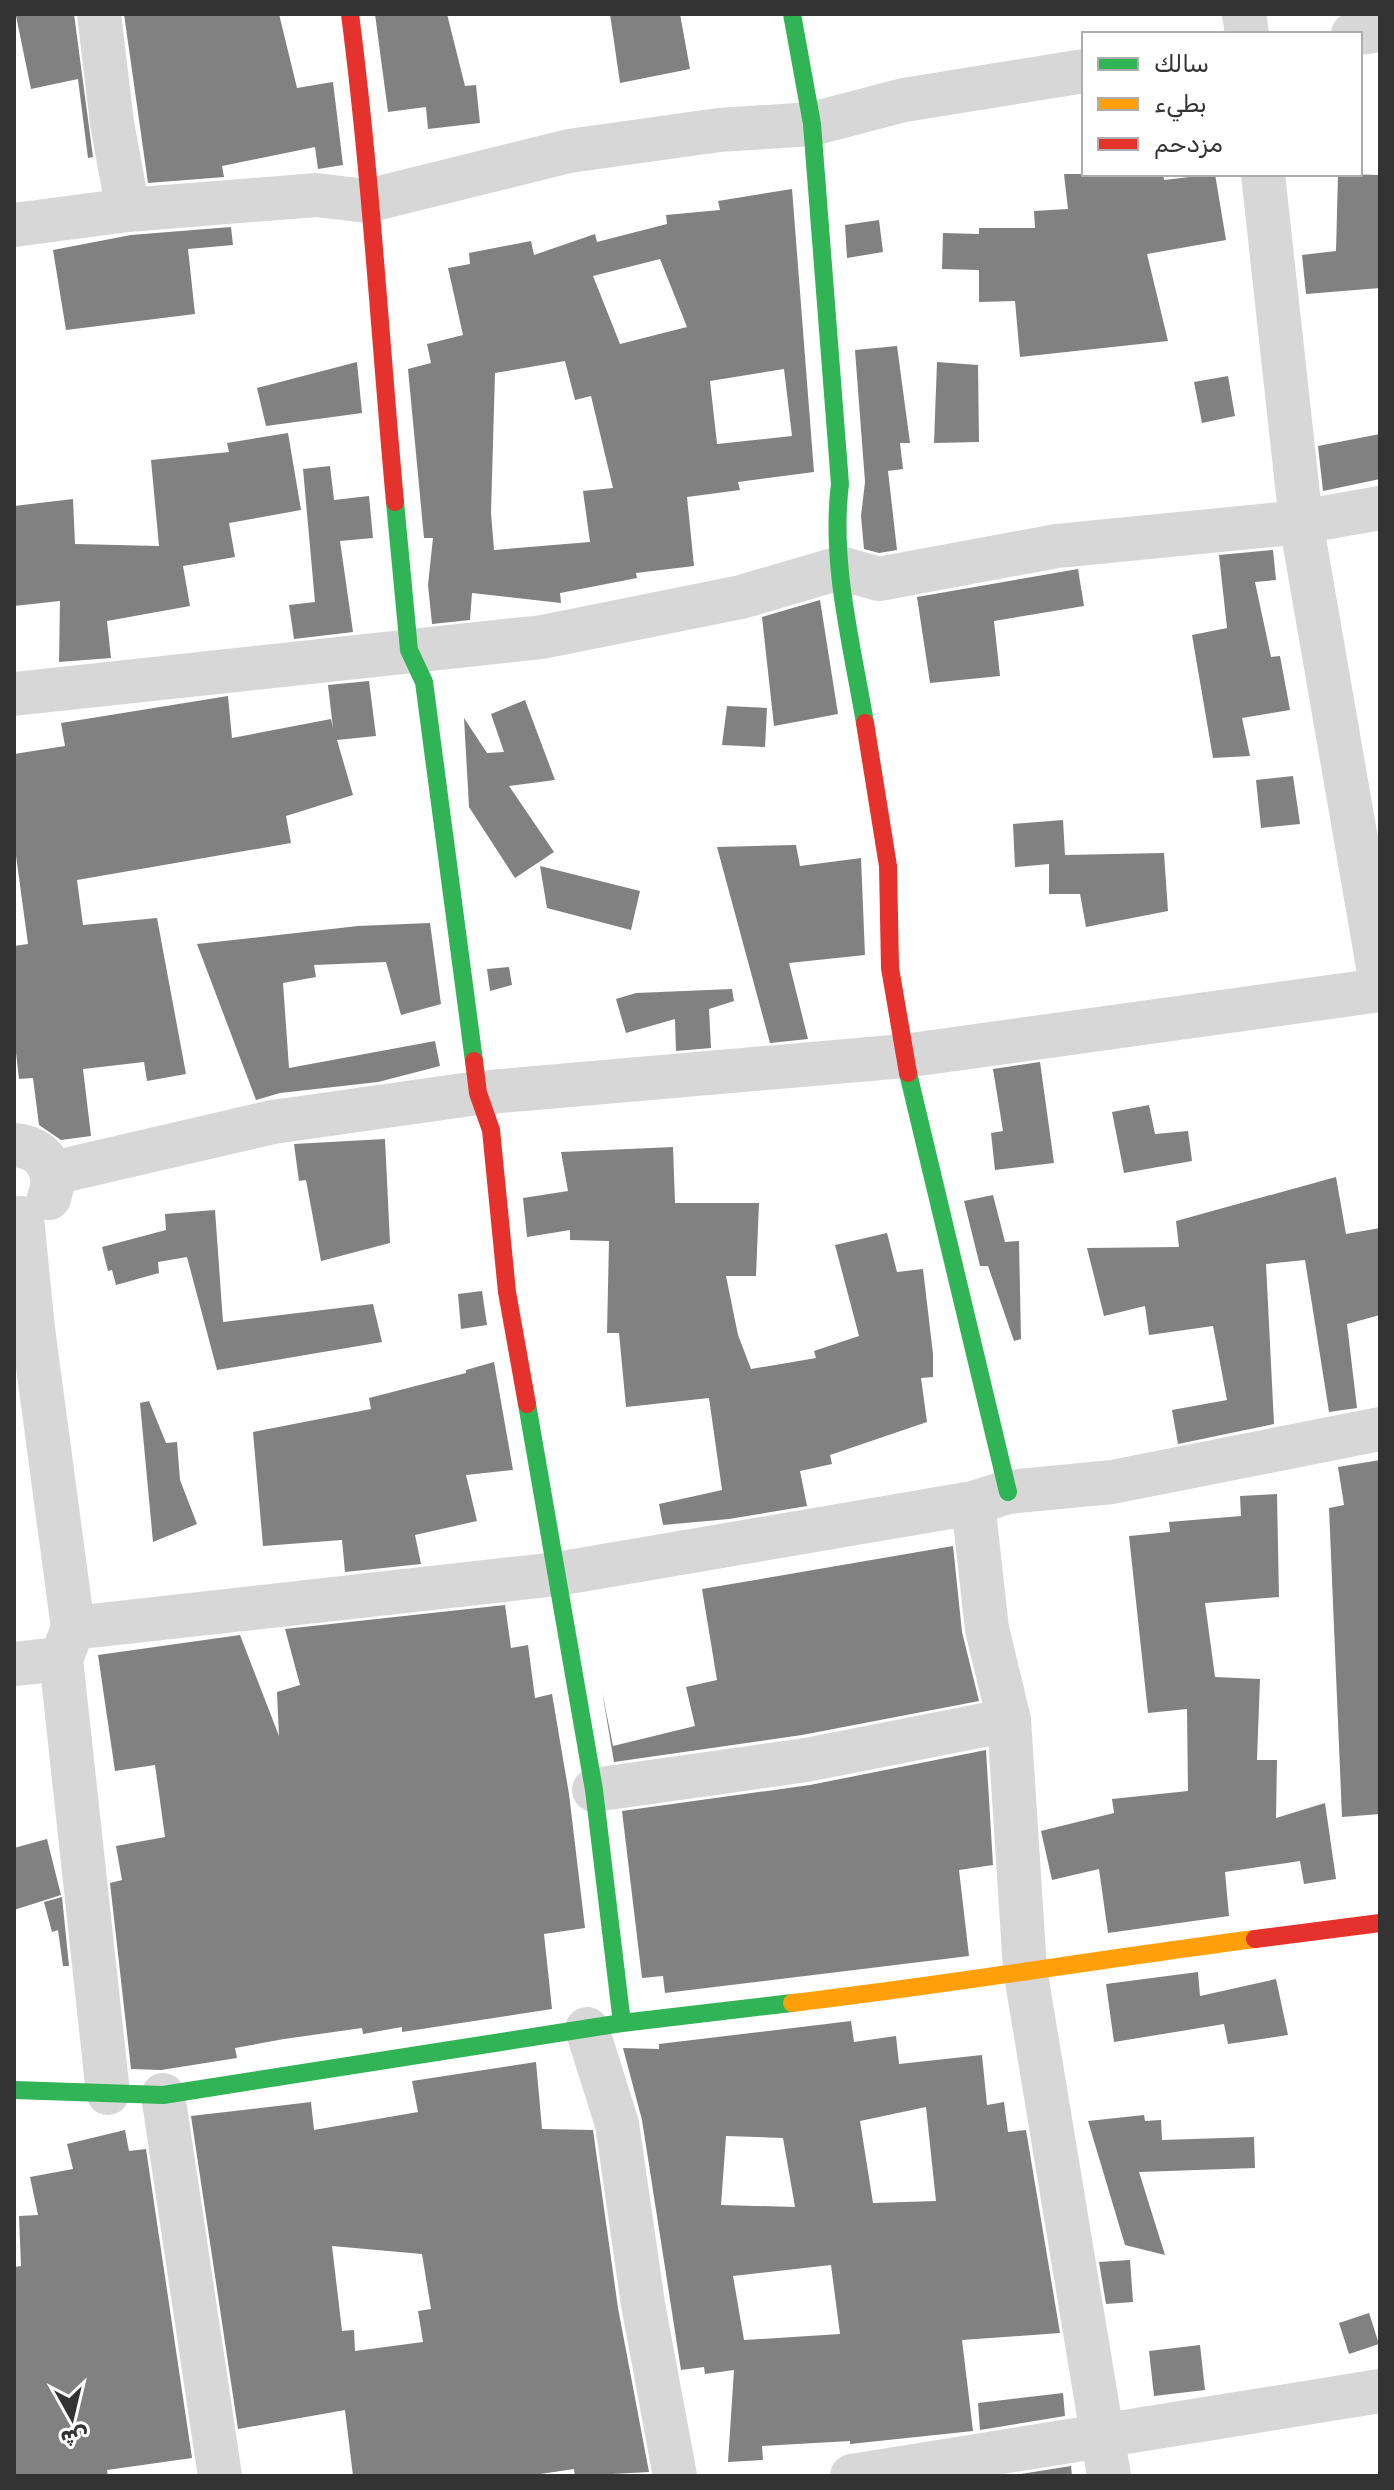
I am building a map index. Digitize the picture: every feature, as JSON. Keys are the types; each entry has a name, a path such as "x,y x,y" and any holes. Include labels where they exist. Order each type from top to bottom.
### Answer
{"street":[{"path":"99,14 112,123 128,210"},
{"path":"350,14 368,156 367,201 409,650 424,682 478,1093 491,1130 507,1292 594,1790 605,2026 643,2304 675,2476"},
{"path":"792,14 812,124 840,484 836,515 840,568 888,866 890,968 904,1056 990,1498 987,1629 1009,1720 1025,1969 1106,2456"},
{"path":"14,225 128,210 316,195 367,201 569,151 719,130 812,124 904,100 1082,71"},
{"path":"1263,176 1301,522 1380,978"},
{"path":"14,694 542,637 741,597 840,568 879,579 1057,546 1301,522 1380,508"},
{"path":"53,1173 273,1122 478,1093 904,1056 1380,990"},
{"path":"14,1145 40,1153 53,1173 50,1197 44,1207 18,1218 67,1644 108,2093"},
{"path":"14,1664 67,1644 557,1574 990,1498 1112,1482 1380,1429"},
{"path":"594,1790 806,1760 1009,1720"},
{"path":"14,2090 163,2095 605,2026 960,1983 1025,1969 1380,1923"},
{"path":"163,2095 220,2476"},
{"path":"852,2476 1106,2456 1380,2391"}],"building":[{"path":"74,14 93,157 88,158 78,79 31,89 16,16"},
{"path":"124,14 279,14 297,88 333,82 343,165 318,169 315,147 222,166 224,177 148,183"},
{"path":"375,14 447,14 465,86 476,85 480,123 428,129 426,107 388,112"},
{"path":"610,14 680,14 690,69 620,83"},
{"path":"1064,174 1163,176 1164,180 1215,176 1226,240 1147,254 1168,341 1020,357 1015,301 979,302 979,270 942,269 943,233 979,234 979,228 1035,228 1034,211 1068,209"},
{"path":"1380,175 1380,288 1306,294 1302,255 1336,251 1338,176"},
{"path":"792,189 814,472 738,482 740,490 687,497 694,566 636,573 637,578 560,593 561,603 472,593 470,620 432,624 428,585 433,538 424,538 408,369 431,363 427,344 463,335 448,268 470,264 469,253 531,241 534,255 595,234 597,242 667,224 666,215 720,210 718,201","holes":["660,259 687,327 620,344 593,276","565,361 575,400 591,396 613,488 583,491 590,542 494,550 491,513 495,373","784,369 792,436 717,444 710,381"]},
{"path":"879,220 883,252 847,258 845,225"},
{"path":"231,227 233,245 188,249 195,314 66,330 53,250 131,235"},
{"path":"897,346 910,443 900,443 903,469 888,471 897,550 879,553 864,549 861,516 865,482 855,350"},
{"path":"357,362 362,413 266,426 257,388"},
{"path":"937,362 978,365 979,442 934,443"},
{"path":"1228,376 1235,416 1202,423 1194,382"},
{"path":"288,433 301,510 229,523 235,557 183,566 190,606 107,621 111,658 59,662 60,601 14,606 14,506 73,499 75,544 159,546 151,460 229,452 227,443"},
{"path":"1380,434 1380,479 1323,491 1318,446"},
{"path":"330,466 334,500 369,496 373,538 340,541 353,632 294,639 289,605 315,602 303,469"},
{"path":"1273,550 1276,580 1255,582 1271,657 1280,656 1290,710 1242,718 1250,756 1213,758 1192,635 1227,628 1219,555"},
{"path":"1078,569 1084,606 994,621 1000,676 930,683 917,597"},
{"path":"820,600 838,714 774,726 762,617"},
{"path":"369,681 376,736 337,740 353,795 286,816 291,843 77,880 83,925 157,918 186,1074 147,1081 144,1062 83,1069 91,1136 61,1140 39,1125 33,1078 19,1079 14,1035 14,946 28,944 14,841 14,754 65,746 61,723 228,696 232,738 331,719 333,728 328,685"},
{"path":"525,700 555,780 509,786 554,852 515,878 469,807 464,718 487,753 504,752 491,714"},
{"path":"727,706 767,708 765,747 722,745"},
{"path":"1293,776 1300,824 1261,828 1256,780"},
{"path":"1063,820 1065,855 1164,853 1168,911 1086,927 1080,894 1049,894 1049,864 1015,867 1013,824"},
{"path":"796,845 800,866 861,858 865,955 789,963 808,1039 770,1043 717,847"},
{"path":"540,866 640,891 631,930 547,908"},
{"path":"430,923 441,1004 401,1015 386,962 314,965 316,977 283,983 289,1068 435,1041 440,1066 378,1082 280,1093 256,1100 197,944 358,926"},
{"path":"509,967 512,985 490,991 487,969"},
{"path":"732,989 734,1001 709,1009 711,1048 676,1051 675,1019 626,1033 616,999 636,993"},
{"path":"1040,1062 1054,1163 995,1170 991,1133 1003,1131 993,1069"},
{"path":"1149,1105 1155,1134 1188,1131 1192,1161 1124,1173 1112,1112"},
{"path":"385,1139 390,1243 321,1261 306,1180 299,1181 294,1144"},
{"path":"673,1147 675,1203 759,1203 756,1276 726,1276 738,1335 751,1369 816,1358 814,1351 859,1336 835,1245 887,1233 897,1272 923,1269 933,1354 933,1377 921,1378 927,1422 830,1455 832,1464 800,1471 807,1506 729,1519 663,1525 659,1504 722,1490 709,1398 626,1407 619,1333 607,1333 609,1241 570,1240 570,1230 527,1237 523,1198 568,1191 561,1152"},
{"path":"1336,1177 1346,1234 1380,1228 1380,1315 1347,1324 1357,1408 1329,1412 1305,1260 1266,1264 1274,1424 1178,1444 1172,1410 1227,1400 1213,1326 1149,1335 1145,1306 1104,1316 1087,1248 1179,1247 1176,1221"},
{"path":"993,1195 1005,1242 1019,1241 1021,1339 1014,1341 988,1266 980,1266 964,1201"},
{"path":"215,1210 223,1322 373,1304 382,1342 217,1370 187,1257 158,1262 159,1273 116,1285 112,1270 108,1271 102,1247 166,1230 165,1214"},
{"path":"482,1291 487,1325 461,1329 458,1294"},
{"path":"494,1362 513,1470 466,1475 477,1521 415,1535 421,1564 345,1572 342,1540 263,1546 253,1432 371,1409 369,1398 466,1373 466,1370"},
{"path":"149,1401 166,1443 177,1442 180,1480 197,1524 153,1542 140,1403"},
{"path":"1380,1460 1380,1814 1342,1817 1329,1508 1344,1505 1338,1467"},
{"path":"1277,1494 1279,1597 1205,1603 1215,1677 1260,1679 1257,1760 1277,1760 1276,1818 1325,1803 1336,1879 1304,1884 1300,1861 1225,1872 1229,1916 1108,1933 1099,1869 1052,1880 1041,1831 1114,1813 1112,1799 1188,1791 1187,1709 1148,1713 1129,1536 1170,1532 1169,1522 1241,1516 1240,1496"},
{"path":"953,1546 962,1632 979,1701 802,1735 614,1762 602,1691 613,1746 695,1726 686,1687 717,1680 702,1589"},
{"path":"505,1605 511,1648 528,1645 535,1698 552,1694 569,1794 585,1928 544,1934 552,2009 402,2032 402,2027 363,2034 362,2028 284,2039 235,2048 237,2058 161,2070 131,2069 110,1883 122,1880 116,1846 165,1837 155,1765 115,1771 98,1655 240,1635 279,1736 277,1692 300,1685 285,1629"},
{"path":"986,1750 993,1865 959,1870 969,1956 665,1993 663,1976 642,1978 622,1811 810,1785"},
{"path":"47,1839 61,1895 14,1910 14,1848"},
{"path":"62,1897 69,1966 63,1966 58,1930 52,1932 44,1902"},
{"path":"1198,1972 1200,1996 1276,1979 1288,2035 1228,2044 1224,2024 1114,2042 1106,1984"},
{"path":"851,2021 854,2042 896,2036 899,2064 982,2055 987,2105 1004,2102 1008,2132 1026,2130 1060,2333 962,2340 973,2431 850,2444 850,2441 762,2446 763,2460 728,2462 734,2370 705,2374 704,2367 681,2370 642,2120 623,2048 659,2049 659,2044","holes":["926,2107 936,2201 873,2203 860,2121","726,2136 783,2138 795,2207 721,2205","831,2265 840,2334 744,2340 733,2276"]},
{"path":"536,2062 542,2129 593,2130 618,2308 649,2472 575,2476 574,2469 527,2476 353,2476 345,2410 238,2429 191,2116 311,2102 314,2130 418,2112 412,2081","holes":["332,2246 422,2254 431,2309 418,2311 423,2342 355,2351 354,2330 342,2331"]},
{"path":"1144,2115 1145,2121 1161,2120 1162,2140 1254,2137 1255,2168 1139,2172 1165,2255 1125,2245 1088,2121"},
{"path":"125,2130 129,2151 146,2149 192,2458 107,2470 108,2476 14,2476 14,2267 21,2266 19,2216 38,2215 30,2177 73,2169 67,2144"},
{"path":"1130,2260 1133,2302 1106,2304 1099,2262"},
{"path":"1369,2313 1379,2344 1349,2354 1339,2323"},
{"path":"1200,2345 1205,2390 1154,2396 1149,2351"},
{"path":"1063,2393 1065,2416 980,2430 978,2403"},
{"path":"1071,2466 1072,2476 1009,2476"}],"traffic: fast":[{"path":"792,14 812,124 840,484 840,574 865,723"},
{"path":"395,502 409,650 424,682 474,1061"},
{"path":"908,1073 1008,1492"},
{"path":"527,1404 594,1790 622,2023"},
{"path":"14,2090 163,2095 622,2023 792,2003"}],"traffic: slow":[{"path":"792,2003 1255,1939"}],"traffic: jam":[{"path":"350,14 370,197 395,502"},
{"path":"865,723 888,866 890,968 908,1073"},
{"path":"474,1061 478,1093 491,1130 507,1292 527,1404"},
{"path":"1255,1939 1380,1923"}]}
